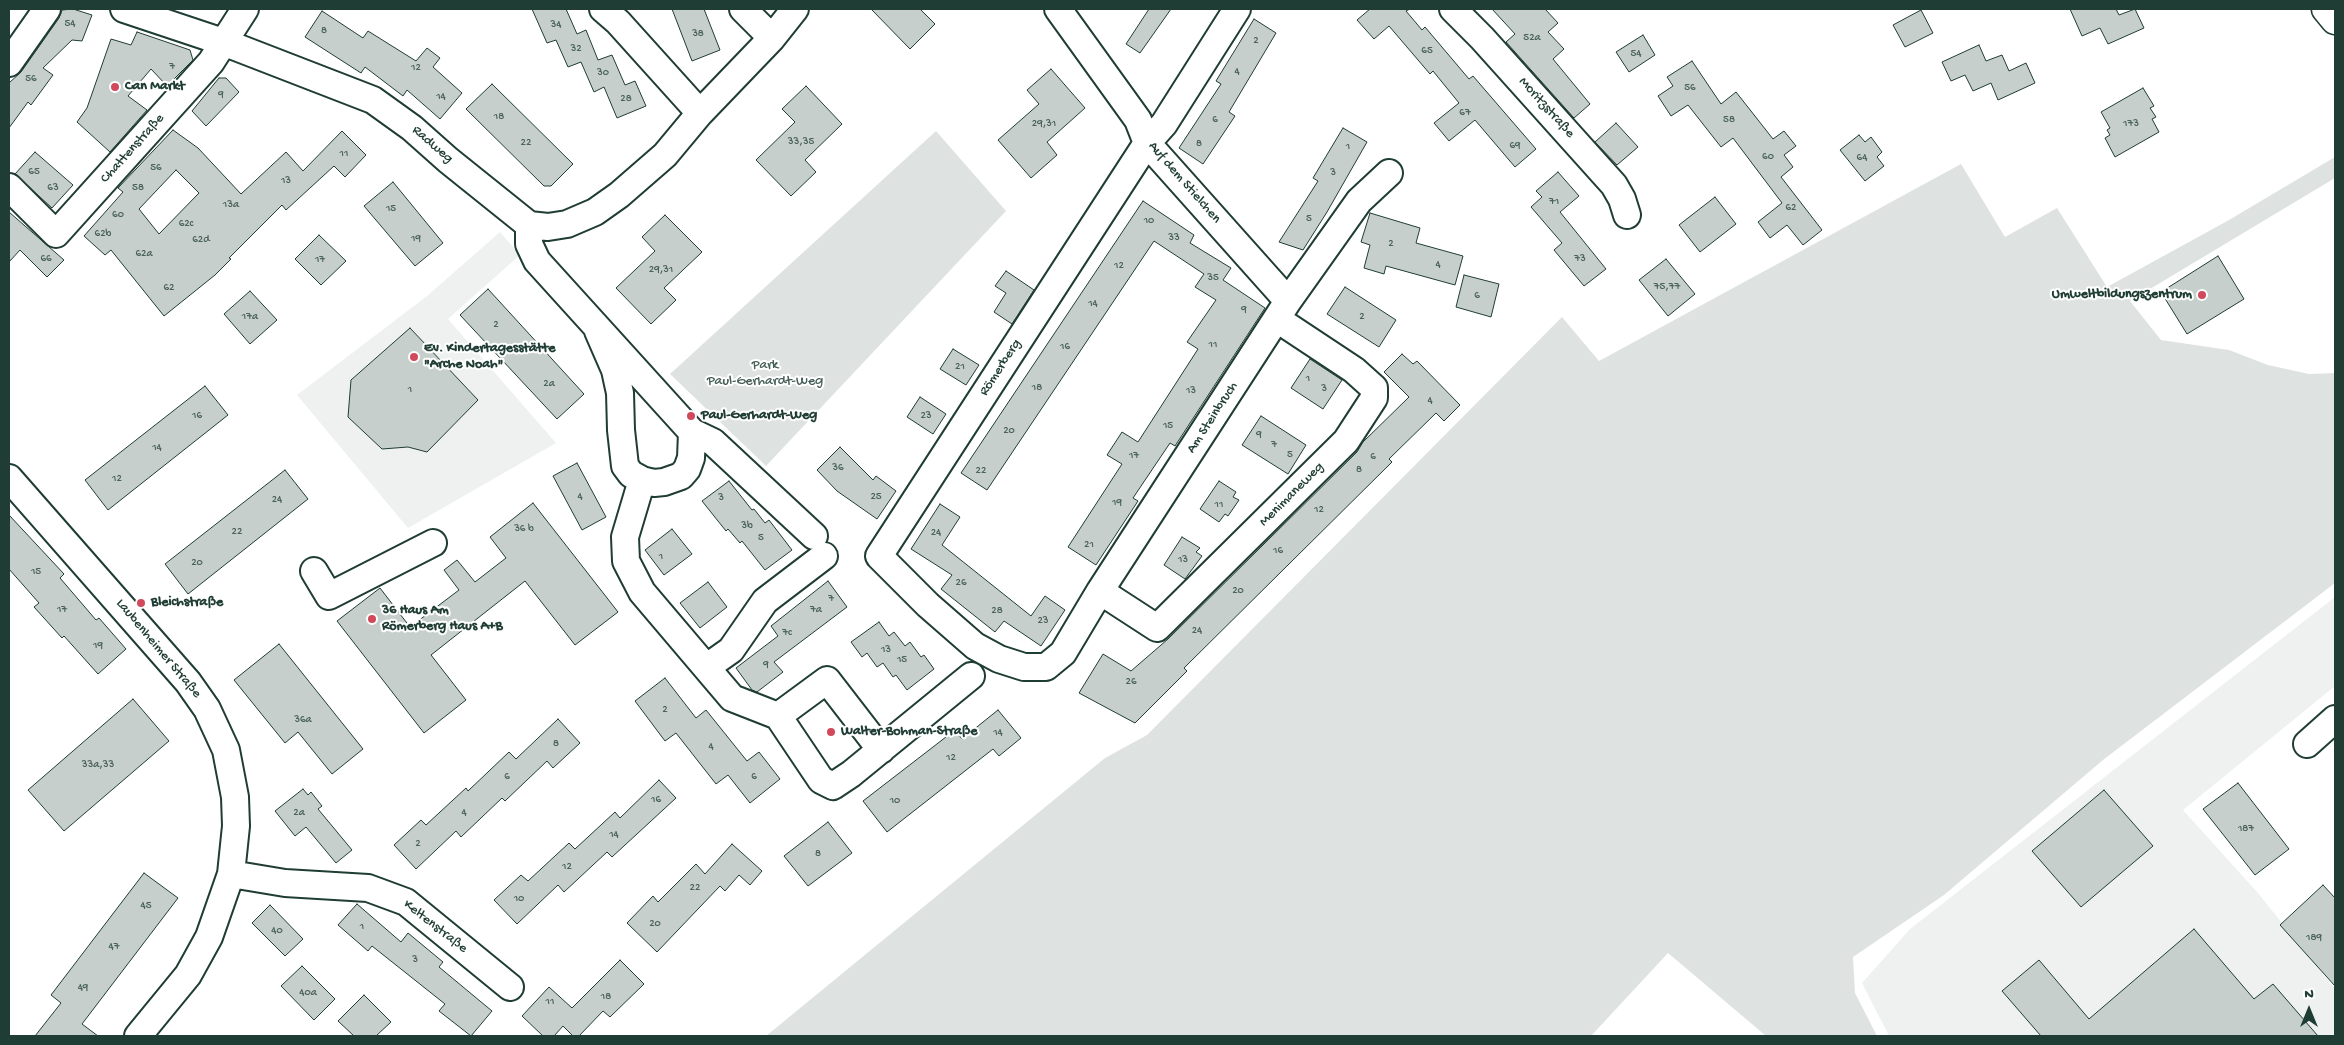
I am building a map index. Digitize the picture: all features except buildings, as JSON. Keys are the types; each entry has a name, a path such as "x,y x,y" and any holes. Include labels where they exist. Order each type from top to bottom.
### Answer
{"main road":[{"path":"2326,9 2335,20"}],"street":[{"path":"9,63 47,9"},
{"name":"Radweg","path":"124,9 222,42 373,100 412,128 448,160 529,225"},
{"name":"Chattenstraße","path":"9,187 56,234 211,62 222,42 245,9"},
{"path":"603,9 618,22 700,113"},
{"path":"743,9 772,38"},
{"path":"707,667 731,650 766,601 819,546 714,442 696,434 598,331 536,261 529,244 529,225 548,227 567,224 595,212 619,195 665,155 700,113 772,38 795,9"},
{"name":"Auf dem Stielchen","path":"1058,9 1138,120 1147,143 1282,310"},
{"name":"Römerberg","path":"1046,667 1024,666 999,659 975,646 928,605 879,556 1147,143 1164,124 1237,9"},
{"name":"Moritzstraße","path":"1453,9 1482,38 1614,185 1622,199 1627,215"},
{"name":"Am Steinbruch","path":"1046,667 1063,653 1100,591 1282,310 1359,201 1389,173"},
{"name":"Menimaneweg","path":"1100,591 1157,628 1346,441 1374,398 1374,388 1282,310"},
{"path":"598,331 615,370 620,393 620,430 625,466 631,474 642,480 664,482 681,476 691,458 696,434"},
{"name":"Laubenheimer Straße","path":"9,478 188,682 207,709 226,750 235,797 236,826 231,874 209,938 188,975 138,1036"},
{"path":"642,480 625,537 626,562 642,592 732,698 778,716 821,780 833,786 881,750 971,676"},
{"path":"314,571 330,596 433,544"},
{"path":"778,716 827,680 881,750"},
{"path":"2307,744 2335,719"},
{"name":"Keltenstraße","path":"231,874 285,883 368,888 406,902 510,987"}],"shaded area":[{"name":"Ev. Kindertagesstätte \"Arche Noah\"","path":"500,232 520,255 448,319 556,443 408,528 297,395 427,296"},
{"path":"2335,597 2335,686 2183,810 2258,893 2335,989 2335,1036 1889,1036 1862,983 1910,929"}],"green space":[{"name":"Park Paul-Gerhardt-Weg","path":"936,131 1006,211 766,466 670,374"},
{"path":"2335,157 2335,178 2130,301 2161,340 2229,350 2268,365 2309,374 2335,373 2335,583 2103,760 1944,895 1853,957 1855,993 1877,1036 1766,1036 1668,953 1591,1036 766,1036 1105,758 1147,735 1562,317 1599,361 1961,164 2005,237 2057,208 2107,287 2229,220"}],"place":[{"name":"Can Markt","path":"115,87"},
{"name":"Umweltbildungszentrum","path":"2202,295"},
{"name":"Ev. Kindertagesstätte \"Arche Noah\"","path":"414,357"},
{"name":"Paul-Gerhardt-Weg","path":"691,416"},
{"name":"Bleichstraße","path":"141,603"},
{"name":"36 Haus Am Römerberg Haus A+B","path":"372,619"},
{"name":"Walter-Bohman-Straße","path":"831,732"}]}
